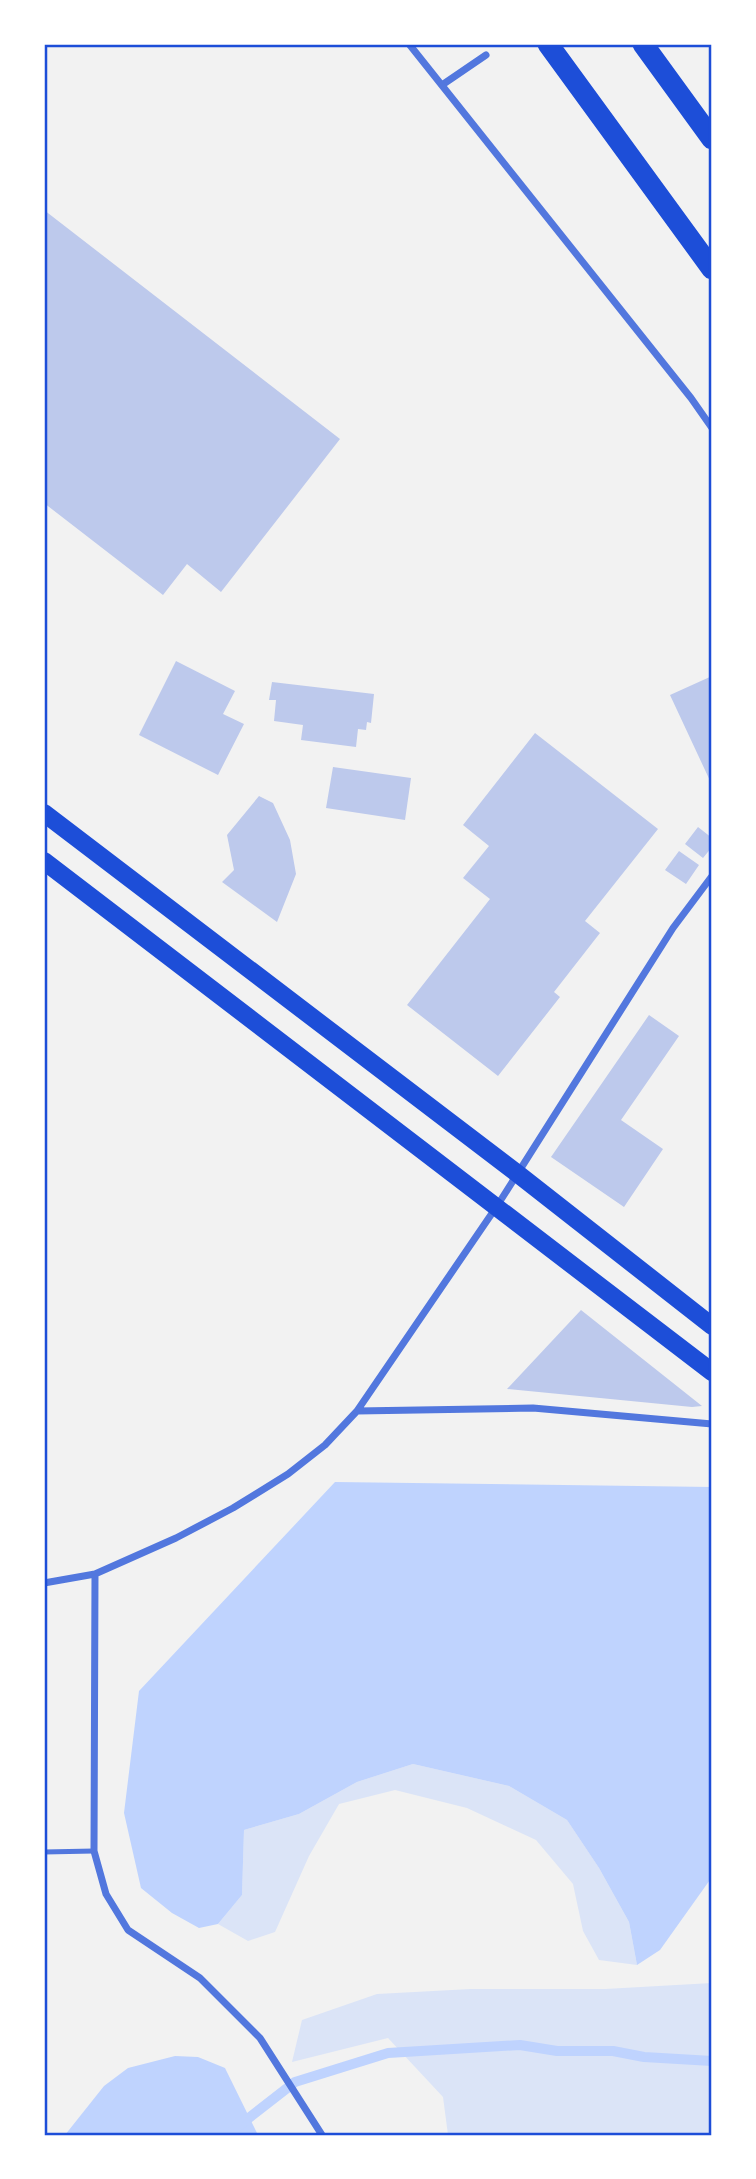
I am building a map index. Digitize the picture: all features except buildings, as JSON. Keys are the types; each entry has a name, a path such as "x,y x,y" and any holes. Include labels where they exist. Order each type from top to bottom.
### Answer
{"highway":[{"path":"548,44 712,270"},
{"path":"643,44 712,139"}],"main road":[{"path":"44,813 518,1174 712,1326"},
{"path":"44,861 712,1372"}],"street":[{"path":"409,44 712,428"},
{"path":"442,85 486,55"},
{"path":"44,1583 95,1574 176,1538 288,1474 325,1445 357,1411 497,1206 673,928 712,876"},
{"path":"357,1411 533,1408 712,1424"},
{"path":"95,1574 94,1851 106,1894 128,1930 200,1978 260,2038 322,2135"}],"lane":[{"path":"44,1852 94,1851"}],"shaded area":[{"path":"413,1764 509,1786 567,1820 599,1868 629,1922 637,1965 599,1960 583,1931 573,1884 536,1840 467,1808 395,1790 339,1804 309,1856 275,1932 248,1941 218,1924 242,1895 244,1830 299,1814 357,1782"},
{"path":"712,1983 712,2135 448,2135 443,2097 388,2038 292,2062 302,2020 377,1994 471,1989 605,1989"}],"water":[{"path":"335,1482 712,1487 712,1877 660,1950 637,1965 629,1922 599,1868 567,1820 509,1786 413,1764 357,1782 299,1814 244,1830 242,1895 218,1924 199,1928 172,1913 141,1888 124,1813 139,1691"},
{"path":"175,2056 198,2057 225,2068 258,2135 65,2135 104,2086 128,2068"}],"waterway":[{"path":"227,2135 295,2082 388,2053 520,2045 557,2051 613,2051 644,2057 712,2061"}]}
